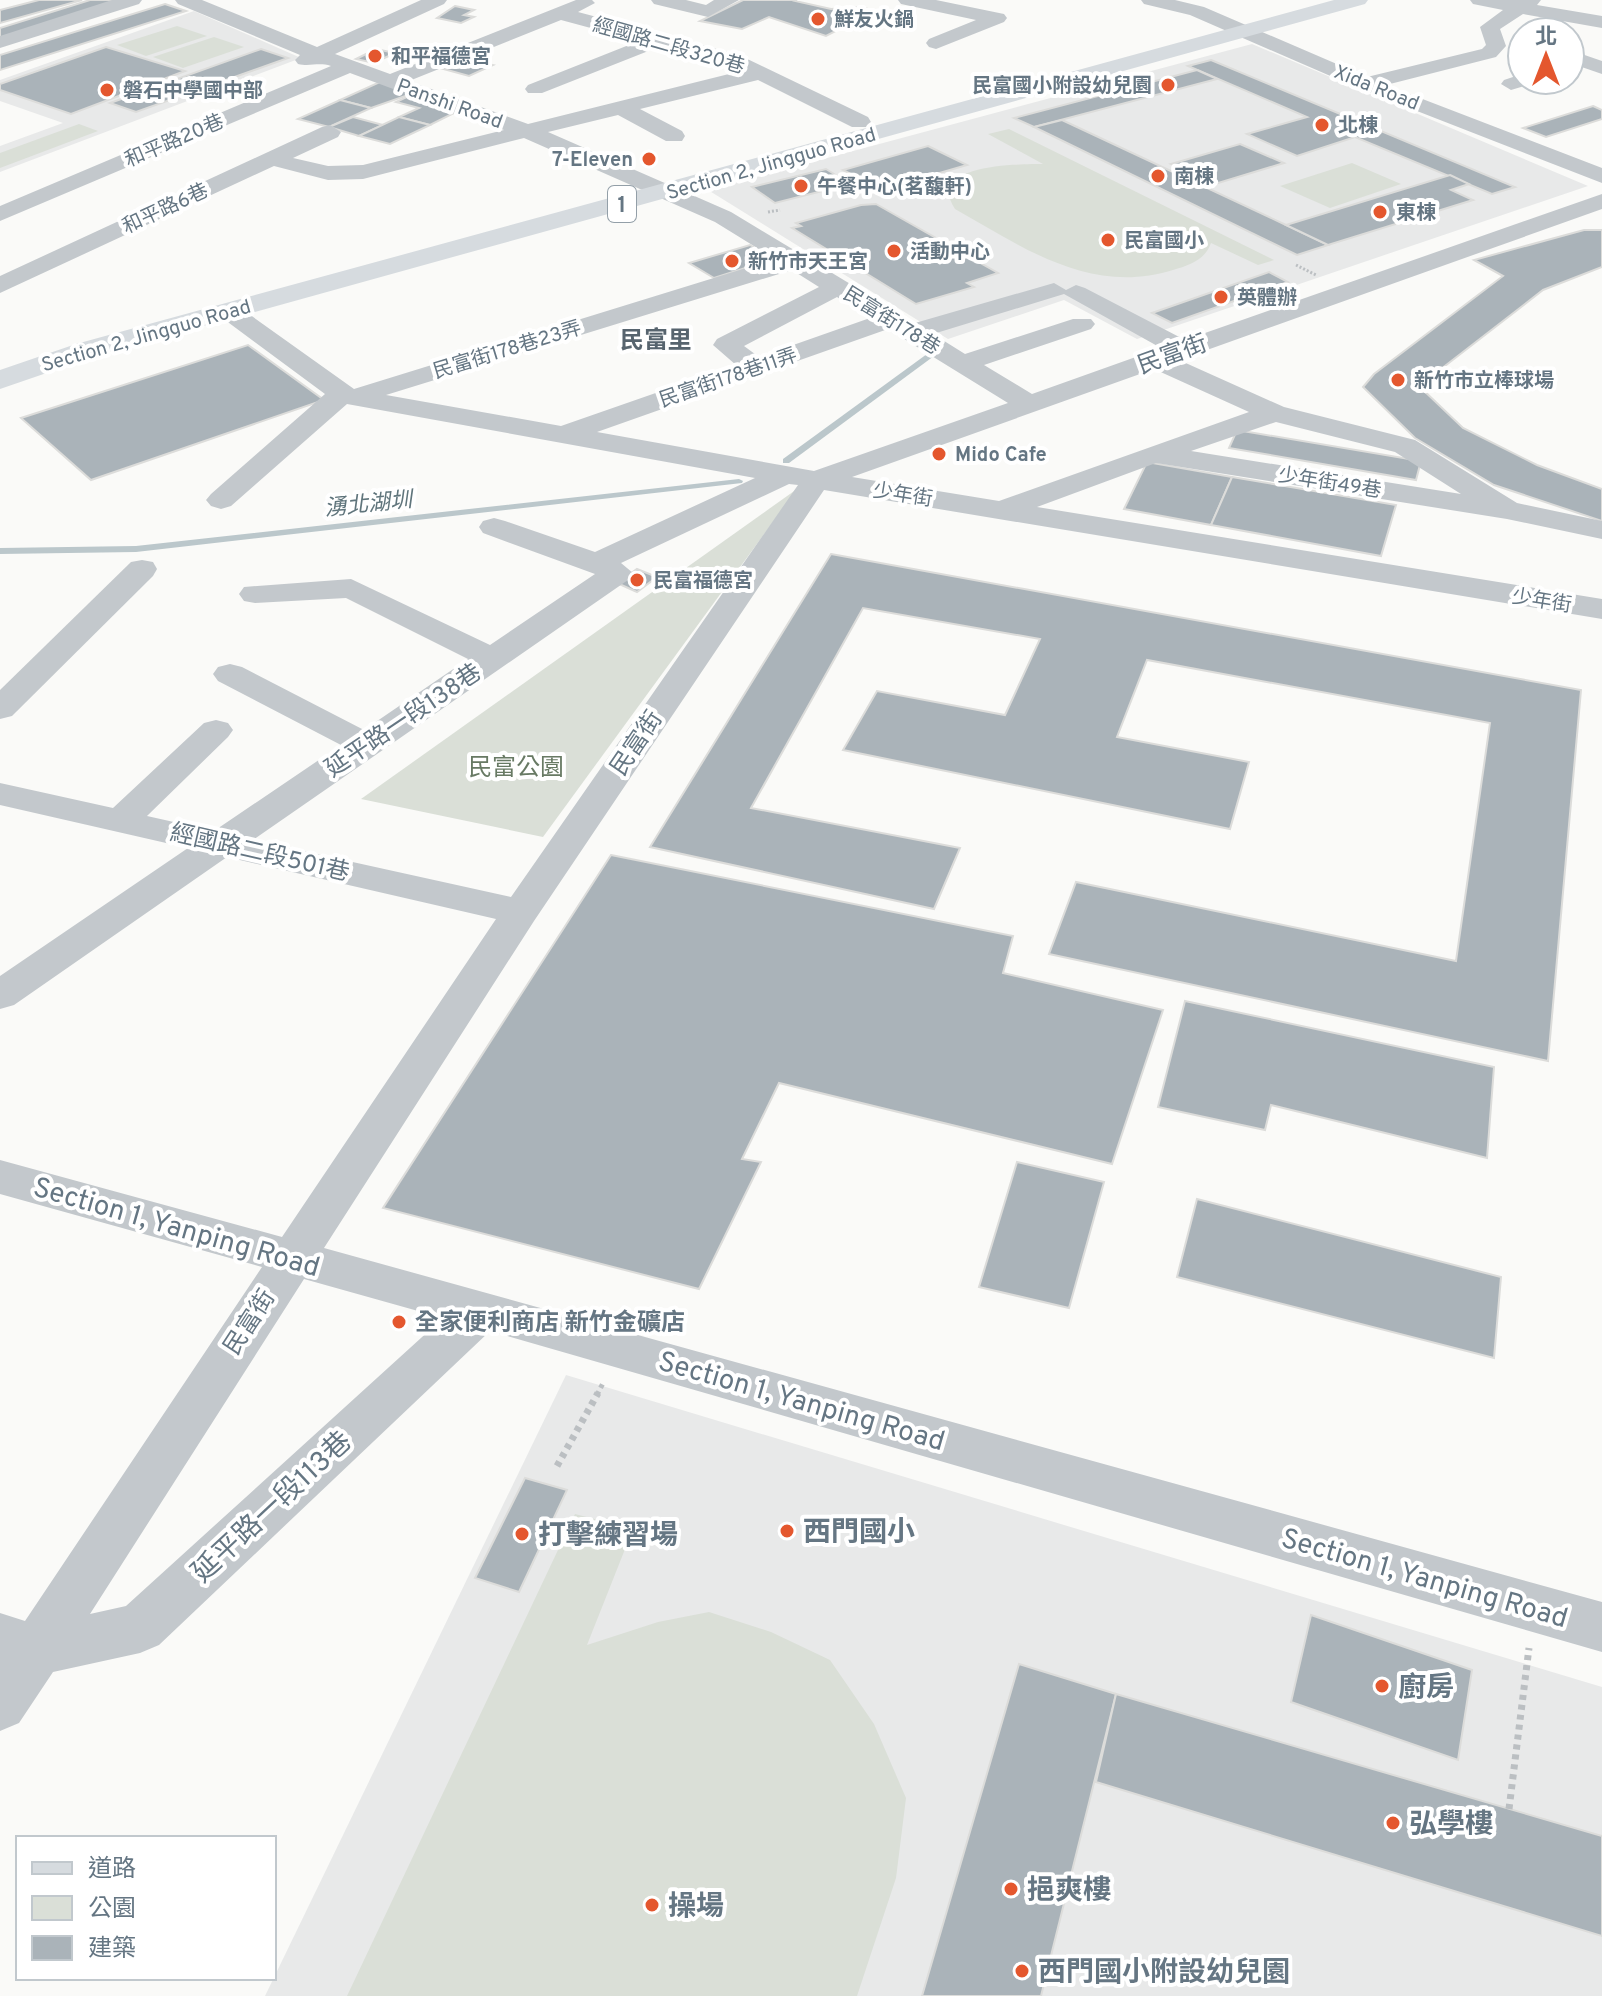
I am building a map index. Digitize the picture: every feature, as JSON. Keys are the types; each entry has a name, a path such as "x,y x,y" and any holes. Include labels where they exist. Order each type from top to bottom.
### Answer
{"main road":[{"name":"Section 2, Jingguo Road","path":"0,380 86,350 669,192 1235,26 1310,0"},
{"name":"Section 2, Jingguo Road","path":"0,357 860,122 1235,26 1358,0"}],"street":[{"path":"0,42 132,0"},
{"name":"Panshi Road","path":"185,0 319,55 526,131 669,192"},
{"path":"291,66 437,0"},
{"path":"390,81 592,0"},
{"path":"661,0 708,11 729,0"},
{"path":"913,0 997,18 936,43"},
{"name":"Xida Road","path":"1151,0 1197,11 1365,84 1602,176"},
{"path":"1480,0 1527,4 1602,22"},
{"path":"221,15 252,2"},
{"path":"1490,27 1527,4"},
{"name":"經國路二段320巷","path":"562,14 732,59 860,122"},
{"path":"1490,27 1506,32"},
{"path":"1365,84 1489,53 1496,46 1490,27"},
{"path":"535,89 661,39"},
{"name":"和平路20巷","path":"0,214 349,66"},
{"path":"272,159 328,173 363,172 760,73"},
{"path":"617,82 662,98"},
{"path":"622,108 674,136"},
{"path":"161,121 193,132"},
{"name":"和平路6巷","path":"0,285 330,132"},
{"path":"1575,166 1602,156"},
{"name":"民富街178巷","path":"669,192 723,217 1029,404"},
{"name":"民富街","path":"0,1705 18,1644 291,1258 520,912 800,478 1029,404 1602,201"},
{"name":"民富街178巷23弄","path":"221,500 350,396 795,261"},
{"path":"755,367 726,345 838,287"},
{"name":"民富街178巷11弄","path":"564,435 755,367 902,326 1065,292 1184,350"},
{"name":"少年街","path":"230,312 350,396 800,478 1602,609"},
{"path":"963,363 1082,324"},
{"path":"1156,360 1274,413 1405,446 1507,510"},
{"name":"少年街49巷","path":"1002,510 1274,413"},
{"name":"少年街49巷","path":"1154,454 1258,462 1399,485 1602,530"},
{"path":"494,527 597,563 800,478"},
{"name":"延平路一段138巷","path":"0,995 617,573 597,563"},
{"path":"0,709 142,569"},
{"path":"255,594 351,588 493,659"},
{"path":"230,674 367,745"},
{"path":"121,821 216,730"},
{"name":"經國路二段501巷","path":"0,794 520,912"},
{"name":"Section 1, Yanping Road","path":"0,1177 480,1312 624,1349 1602,1627"},
{"name":"延平路一段113巷","path":"18,1644 140,1628 480,1312"}],"path":[{"path":"557,1466 586,1410 624,1349"},
{"path":"1509,1809 1534,1608"}],"shaded area":[{"name":"磐石中學國中部","path":"194,11 301,58 0,172 0,146 63,123 0,101 0,80"},
{"name":"民富國小","path":"1252,44 1588,186 1137,339 1064,300 948,339 708,190"},
{"name":"西門國小","path":"566,1375 1602,1687 1602,1996 265,1996 273,1980 276,1980 276,1973"}],"green space":[{"path":"177,26 207,36 146,56 117,45"},
{"path":"214,37 244,47 183,68 153,57"},
{"path":"79,124 98,131 0,168 0,153"},
{"path":"1009,129 1274,260 1258,265 1211,243 1201,258 1185,266 1143,276 1113,277 1058,264 1032,252 955,209 949,194 953,183 963,175 997,166 1043,164 988,134"},
{"path":"1352,163 1401,184 1330,208 1280,186"},
{"name":"民富公園","path":"797,489 543,837 361,799"},
{"path":"575,1514 633,1529 587,1645 658,1622 709,1612 771,1632 830,1660 874,1724 906,1798 896,1878 857,1996 347,1996"}],"building":[{"path":"39,0 82,0 0,23 0,10"},
{"path":"90,0 124,0 0,39 0,28"},
{"name":"鮮友火鍋","path":"743,0 797,0 831,9 861,7 875,11 826,36 769,17 742,29 700,21"},
{"path":"165,4 186,11 0,70 0,55"},
{"path":"455,6 474,10 464,15 474,17 461,23 437,18"},
{"path":"106,47 185,71 71,114 0,90 0,84"},
{"path":"261,49 288,58 136,112 110,103"},
{"name":"和平福德宮","path":"376,49 395,53 374,63 356,59"},
{"path":"464,58 493,65 469,76 440,68"},
{"name":"北棟","path":"1211,60 1515,187 1492,194 1355,137 1297,156 1247,134 1307,117 1188,66"},
{"path":"1197,70 1217,79 1034,127 1014,118"},
{"path":"382,81 414,93 371,108 340,100"},
{"path":"411,95 462,109 430,125 399,117 419,108 396,102"},
{"path":"340,100 371,108 329,127 298,119"},
{"path":"1593,106 1602,110 1602,119 1546,137 1523,128"},
{"path":"353,117 383,125 359,136 329,127"},
{"path":"399,117 430,125 390,144 359,136"},
{"name":"南棟","path":"1062,120 1328,245 1297,255 1034,127"},
{"path":"1240,144 1284,163 1215,184 1171,164"},
{"path":"928,146 967,165 881,190 843,170"},
{"name":"午餐中心(茗馥軒)","path":"826,169 850,184 775,203 752,187"},
{"name":"東棟","path":"1450,175 1469,184 1451,190 1473,200 1328,245 1286,225"},
{"name":"活動中心","path":"876,204 998,273 967,283 974,287 916,304 792,228 801,226 796,223 861,205"},
{"name":"新竹市立棒球場","path":"1584,230 1602,230 1602,267 1543,290 1419,386 1463,428 1537,465 1602,489 1602,521 1494,485 1415,438 1363,387 1374,374 1503,276 1474,260"},
{"name":"新竹市天王宮","path":"750,245 774,259 714,278 689,263"},
{"name":"英體辦","path":"1269,272 1288,282 1172,323 1152,313"},
{"path":"248,345 324,400 91,480 21,418"},
{"path":"1237,430 1421,461 1416,480 1229,448"},
{"path":"1147,462 1232,477 1211,525 1124,509"},
{"path":"1232,477 1396,505 1381,556 1211,525"},
{"path":"831,554 1581,690 1548,1061 1049,954 1076,882 1456,961 1490,723 1147,660 1117,737 1249,762 1230,829 843,750 877,691 1005,715 1040,639 863,608 751,808 960,848 934,909 650,847"},
{"name":"民富福德宮","path":"637,569 657,577 637,592 617,583"},
{"path":"611,855 1013,936 1003,973 1163,1010 1112,1164 779,1083 742,1159 761,1162 699,1289 383,1208"},
{"path":"1185,1001 1494,1067 1487,1158 1271,1105 1265,1130 1158,1107"},
{"path":"1017,1162 1104,1182 1069,1308 979,1287"},
{"path":"1197,1199 1501,1277 1494,1358 1177,1277"},
{"name":"打擊練習場","path":"525,1478 567,1490 519,1592 475,1578"},
{"name":"廚房","path":"1311,1615 1472,1670 1458,1760 1291,1702"},
{"name":"挹爽樓","path":"1019,1664 1116,1694 1041,1996 922,1996"},
{"name":"弘學樓","path":"1116,1694 1602,1836 1602,1936 1096,1782"}],"waterway":[{"name":"湧北湖圳","path":"786,461 930,356"},
{"name":"湧北湖圳","path":"0,551 136,549 739,481"}],"place":[{"name":"鮮友火鍋","path":"818,19"},
{"name":"和平福德宮","path":"375,56"},
{"name":"民富國小附設幼兒園","path":"1168,85"},
{"name":"磐石中學國中部","path":"107,90"},
{"name":"北棟","path":"1322,125"},
{"name":"7-Eleven","path":"649,159"},
{"name":"南棟","path":"1158,176"},
{"name":"午餐中心(茗馥軒)","path":"801,186"},
{"name":"東棟","path":"1380,212"},
{"name":"民富國小","path":"1108,240"},
{"name":"活動中心","path":"894,251"},
{"name":"新竹市天王宮","path":"732,261"},
{"name":"英體辦","path":"1221,297"},
{"name":"新竹市立棒球場","path":"1398,380"},
{"name":"Mido Cafe","path":"939,454"},
{"name":"民富福德宮","path":"637,580"},
{"name":"全家便利商店 新竹金礦店","path":"399,1322"},
{"name":"西門國小","path":"787,1531"},
{"name":"打擊練習場","path":"522,1534"},
{"name":"廚房","path":"1382,1686"},
{"name":"弘學樓","path":"1393,1823"},
{"name":"挹爽樓","path":"1011,1889"},
{"name":"操場","path":"652,1905"},
{"name":"西門國小附設幼兒園","path":"1022,1971"}],"district":[{"name":"民富里","path":"656,340"}]}
